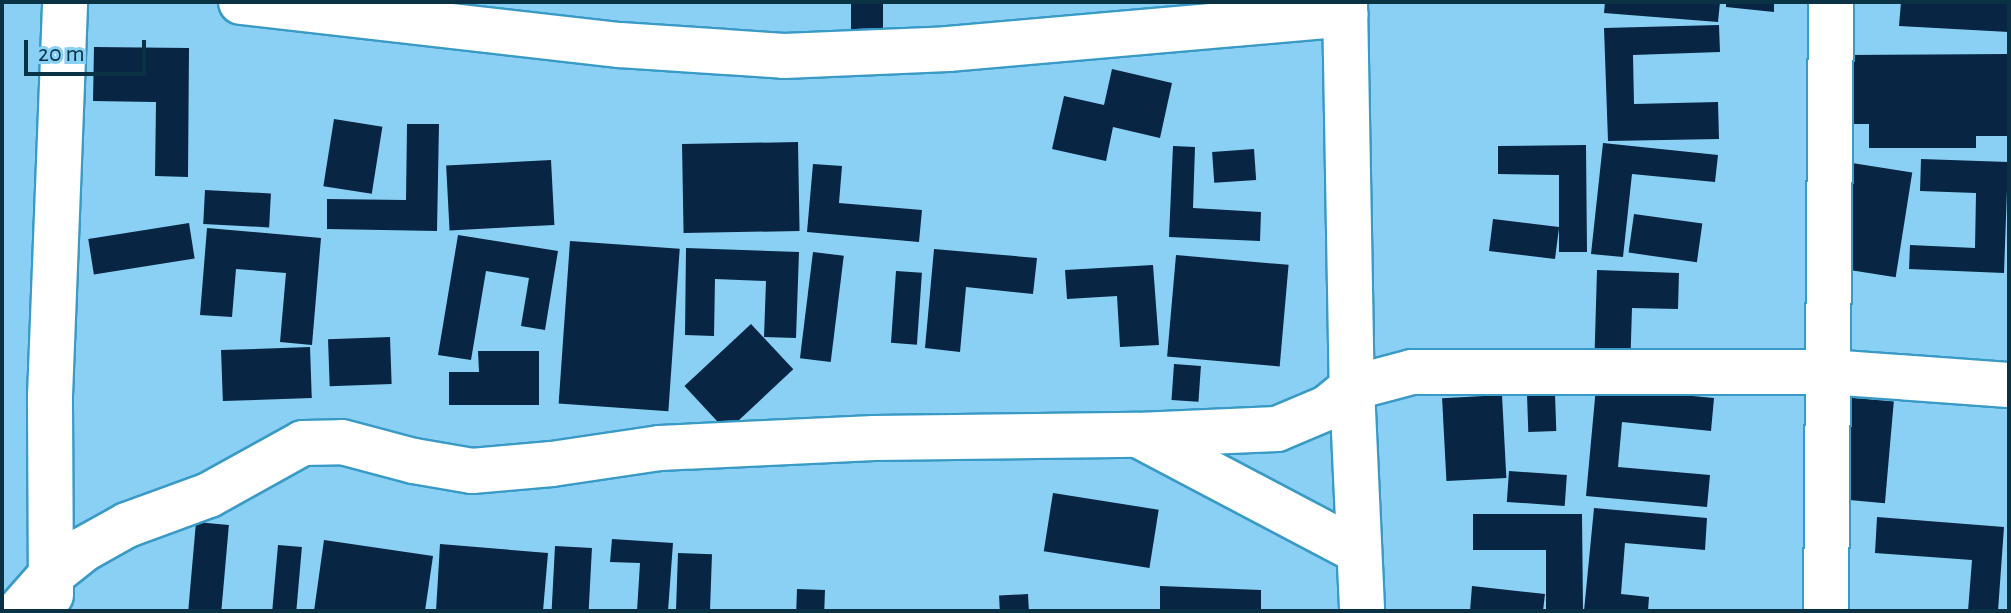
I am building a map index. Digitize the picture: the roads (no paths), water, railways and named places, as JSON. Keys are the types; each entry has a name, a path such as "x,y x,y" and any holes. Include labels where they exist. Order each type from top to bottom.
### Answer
{"street":[{"path":"51,594 50,396 65,2"},
{"path":"241,2 620,45 784,56 948,49 1345,8 1352,388 1362,611"},
{"path":"1826,611 1831,2"},
{"path":"19,611 51,594 84,549 127,525 209,495 303,443 342,442 472,471 552,464 660,448 874,438 1138,435 1277,429 1327,408 1352,388 1412,372 1828,372 2009,385"},
{"path":"1138,435 1358,551"}]}
